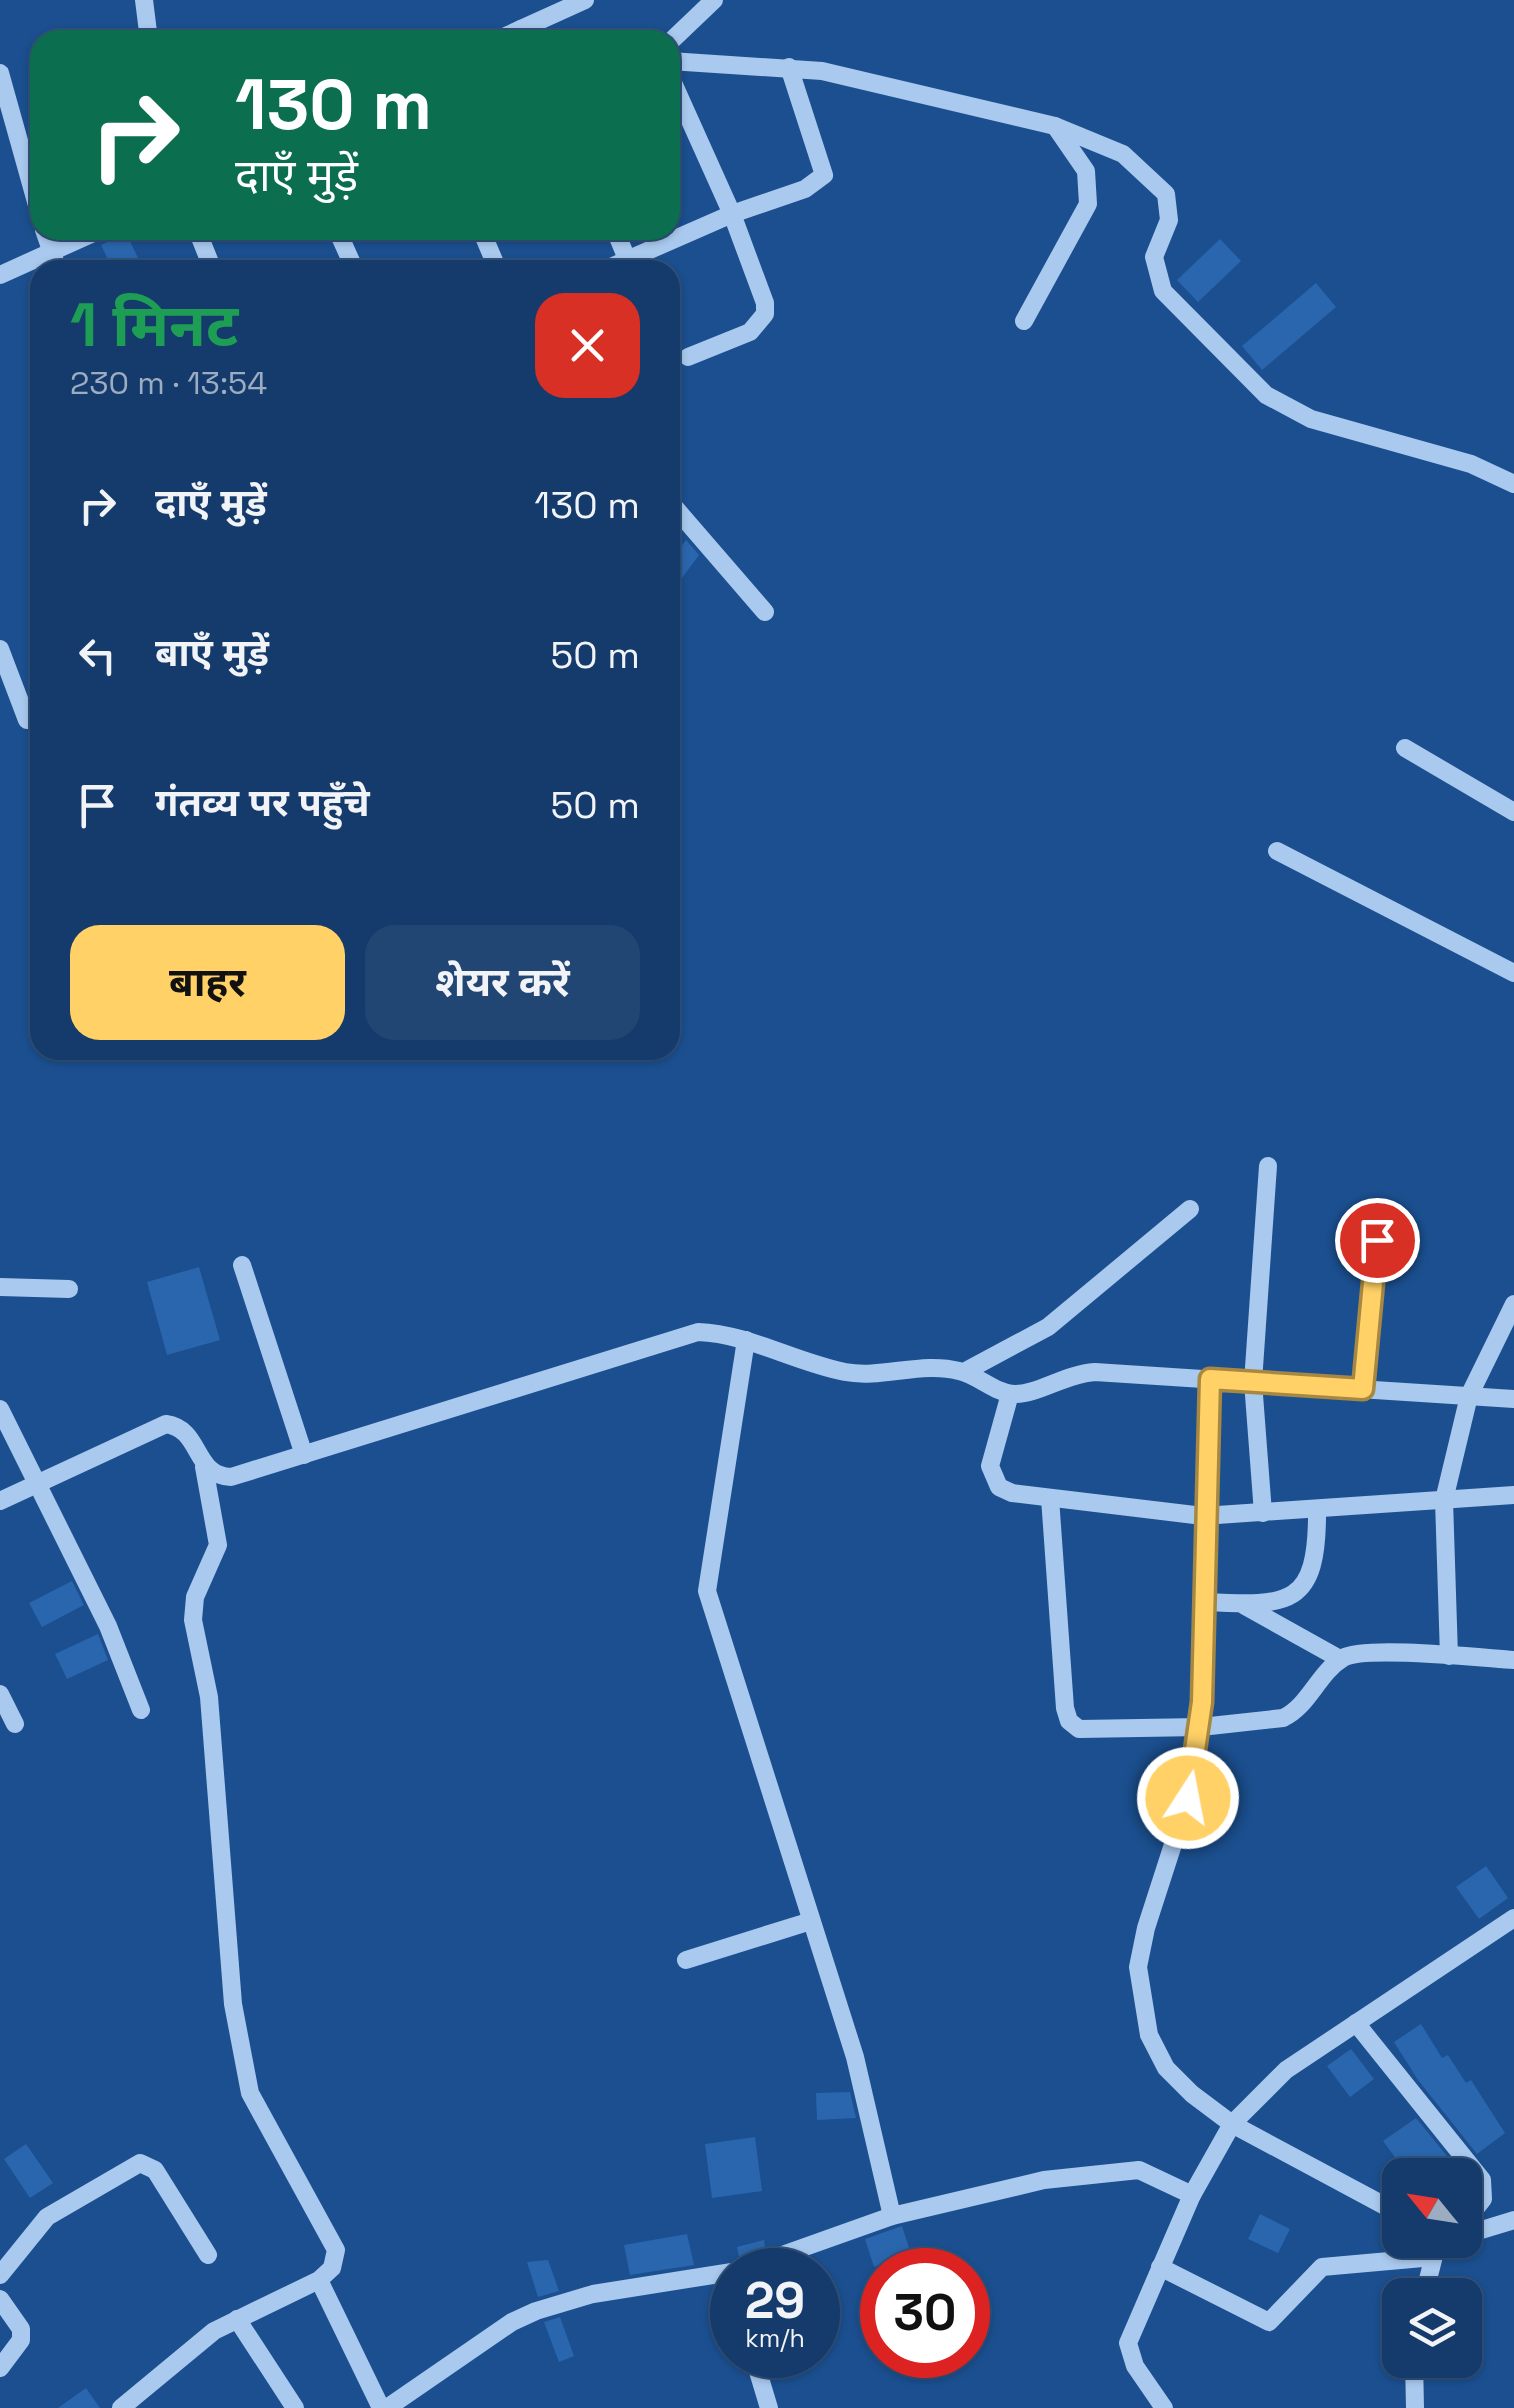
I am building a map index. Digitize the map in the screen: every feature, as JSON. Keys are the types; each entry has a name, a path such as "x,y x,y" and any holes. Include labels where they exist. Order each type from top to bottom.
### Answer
{"street":[{"path":"535,30 585,0"},
{"path":"680,32 714,0"},
{"path":"139,4 146,30"},
{"path":"680,62 789,67 939,97 1084,134 1106,144 1166,194 1169,220 1154,257 1163,291 1180,314 1266,395 1311,419 1470,464 1514,484"},
{"path":"680,236 805,189 824,175 824,164 789,67"},
{"path":"0,72 30,180"},
{"path":"680,98 732,214 766,314 750,332 688,357"},
{"path":"1024,321 1088,204 1086,172 1055,126"},
{"path":"57,260 86,240"},
{"path":"619,240 626,259 671,240"},
{"path":"0,275 30,268"},
{"path":"680,514 765,612"},
{"path":"0,649 27,720"},
{"path":"1405,748 1514,812"},
{"path":"1277,851 1514,973"},
{"path":"1263,1512 1253,1382 1268,1166"},
{"path":"971,1375 1048,1327 1190,1209"},
{"path":"1363,1389 1377,1240"},
{"path":"242,1265 304,1455"},
{"path":"0,1287 69,1289"},
{"path":"1448,1656 1444,1500 1469,1396 1514,1304"},
{"path":"204,1467 218,1476 231,1477 698,1332 746,1340 844,1371 971,1375 1005,1392 1038,1389 1074,1374 1514,1398"},
{"path":"746,1340 707,1590 855,2057 892,2216"},
{"path":"1210,1379 1201,1727 1188,1798 1146,1928 1138,1967 1150,2036 1166,2068 1192,2094 1232,2124 1382,2204"},
{"path":"1005,1392 992,1450 991,1476 999,1487 1012,1493 1204,1516 1514,1495"},
{"path":"0,1409 108,1626 141,1710"},
{"path":"0,1501 166,1424 178,1426 191,1436 204,1467 218,1545 195,1597 194,1620 209,1697 233,2004 250,2093 336,2250 332,2268 320,2280 237,2318 203,2339 122,2408"},
{"path":"1050,1498 1069,1720 1079,1729 1201,1727 1293,1713 1340,1659 1352,1652 1514,1660"},
{"path":"1203,1602 1276,1604 1300,1586 1317,1550 1316,1509"},
{"path":"1240,1604 1340,1659"},
{"path":"0,1694 16,1724"},
{"path":"1164,2408 1128,2355 1132,2332 1192,2195 1232,2124 1286,2070 1514,1918"},
{"path":"686,1960 811,1921"},
{"path":"1356,2023 1464,2158"},
{"path":"0,2275 47,2217 140,2163 155,2170 208,2255"},
{"path":"806,2248 892,2216 1044,2180 1139,2170 1192,2195"},
{"path":"1482,2230 1514,2220"},
{"path":"1160,2267 1270,2322 1322,2267 1423,2258"},
{"path":"320,2280 384,2408 512,2322 536,2311 593,2294 710,2278"},
{"path":"0,2299 21,2329 22,2340 0,2368"},
{"path":"237,2318 295,2408"},
{"path":"760,2378 770,2408"},
{"path":"1414,2378 1415,2408"}],"building":[{"path":"1220,239 1241,261 1198,302 1177,280"},
{"path":"111,240 129,240 139,260 108,260 101,245"},
{"path":"1316,283 1336,307 1262,370 1242,346"},
{"path":"686,540 699,555 680,581 680,548"},
{"path":"199,1267 220,1340 167,1355 147,1282"},
{"path":"72,1581 84,1605 42,1627 29,1603"},
{"path":"98,1634 108,1660 67,1679 55,1654"},
{"path":"1486,1866 1508,1898 1479,1919 1456,1887"},
{"path":"1421,2024 1442,2058 1448,2055 1466,2083 1471,2080 1505,2133 1477,2154 1418,2080 1394,2042"},
{"path":"1351,2049 1374,2079 1350,2097 1327,2066"},
{"path":"850,2092 856,2118 817,2120 816,2093"},
{"path":"1416,2118 1449,2158 1396,2158 1383,2141"},
{"path":"755,2137 762,2191 712,2198 705,2144"},
{"path":"26,2144 53,2183 30,2198 4,2159"},
{"path":"1260,2214 1290,2229 1278,2253 1248,2239"},
{"path":"902,2226 909,2248 868,2248 865,2239"},
{"path":"687,2234 694,2265 630,2275 624,2245"},
{"path":"764,2240 765,2248 737,2248"},
{"path":"548,2260 559,2291 538,2297 527,2262"},
{"path":"560,2317 574,2356 559,2362 544,2322"},
{"path":"86,2388 100,2408 58,2408"}],"route":[{"path":"1188,1798 1201,1727 1210,1379 1363,1389 1377,1240"}]}
